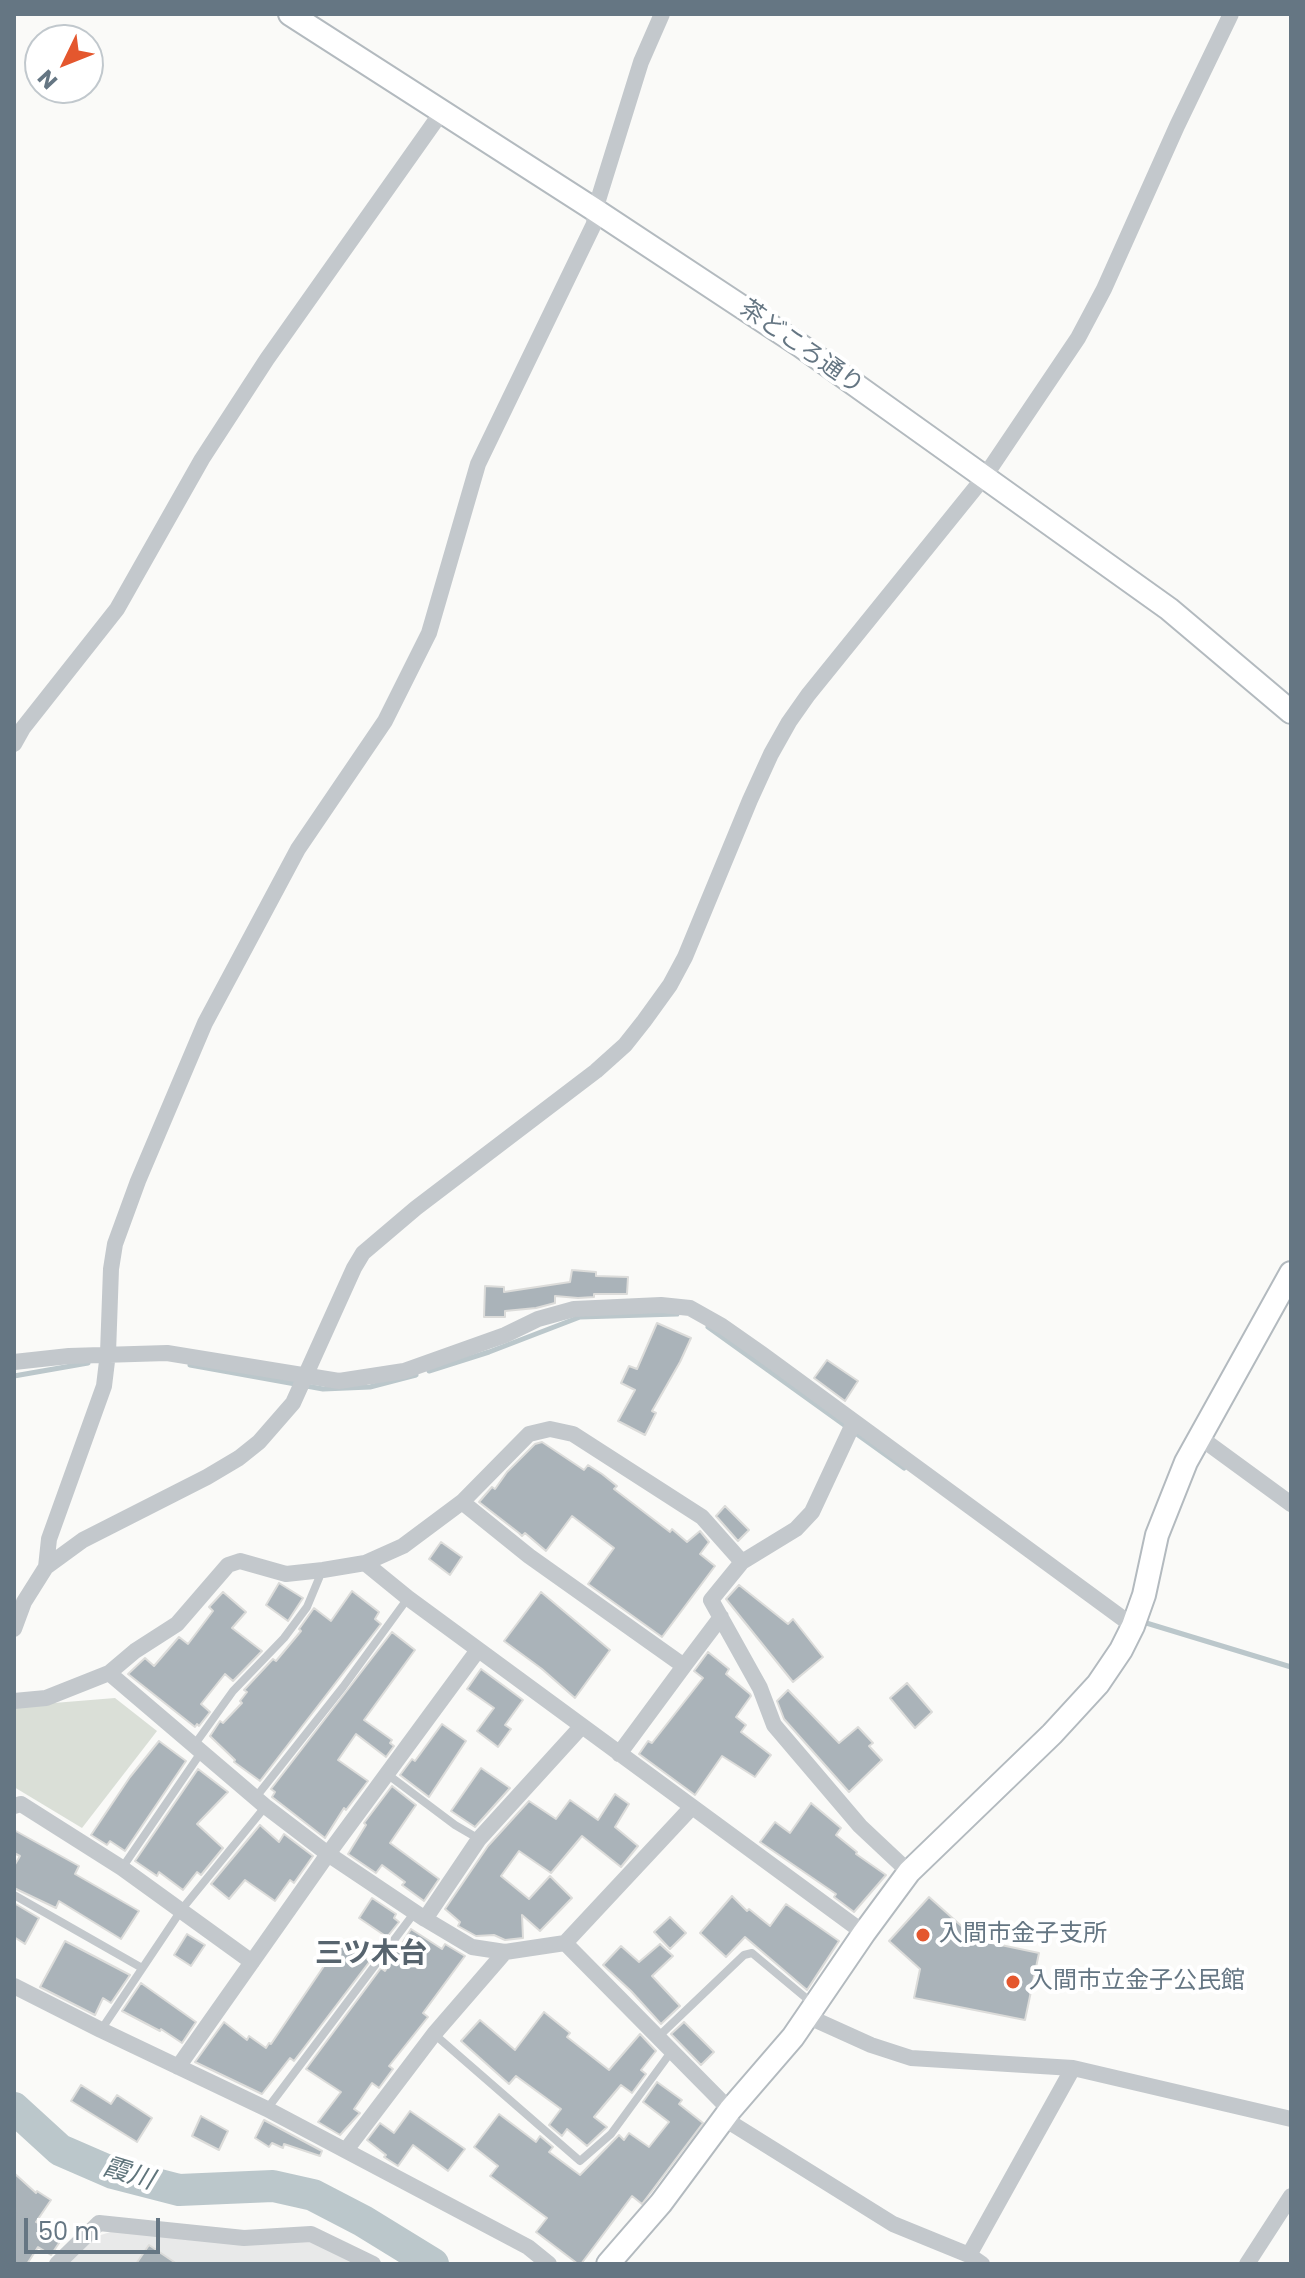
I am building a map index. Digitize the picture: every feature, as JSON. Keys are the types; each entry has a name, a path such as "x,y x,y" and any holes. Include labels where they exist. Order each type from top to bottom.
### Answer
{"street":[{"name":"茶どころ通り","path":"290,14 801,346 1169,609 1291,712"},
{"path":"46,1567 49,1539 104,1386 115,1244 179,1080 205,1023 298,849 385,721 416,661 439,604 478,464 594,224 595,210 641,62 662,14"},
{"path":"14,1629 24,1602 46,1567 83,1540 239,1458 275,1427 307,1377 338,1302 363,1253 416,1208 596,1071 625,1045 644,1021 670,985 685,957 750,800 789,722 985,476 1078,338 1104,289 1231,14"},
{"path":"14,744 23,728 117,609 202,459 267,359 441,113"},
{"path":"608,2264 661,2203 726,2114 812,2011 909,1872 1079,1706 1121,1650 1133,1626 1171,1496 1198,1436 1291,1273"},
{"path":"14,1362 108,1353 167,1353 339,1381 404,1371 505,1335 538,1319 574,1309 661,1305 690,1308 722,1326 1133,1626"},
{"path":"854,1422 812,1512 796,1529 742,1562 711,1600 760,1688 774,1725 860,1826 909,1872"},
{"path":"14,1701 46,1698 109,1673 135,1651 177,1624 228,1565 240,1561 286,1574 323,1570 365,1563 403,1546 462,1502 529,1434 550,1429 573,1434 702,1517 742,1562"},
{"path":"1198,1436 1291,1504"},
{"path":"462,1502 529,1556 684,1666"},
{"path":"365,1563 581,1727 864,1933"},
{"path":"619,1754 721,1617"},
{"path":"178,2067 328,1854 478,1650"},
{"path":"109,1673 260,1802 328,1854 472,1947 505,1952 565,1943 692,1807"},
{"path":"420,1916 479,1839 581,1727"},
{"path":"14,1806 21,1804 122,1868 252,1962"},
{"path":"565,1943 658,2037 726,2114 893,2224 976,2260 1073,2068"},
{"path":"346,2150 434,2034 505,1952"},
{"path":"14,1986 346,2150 528,2247 549,2264"},
{"path":"812,2011 871,2045 911,2058 1073,2068 1291,2119"},
{"path":"1247,2264 1291,2196"},
{"path":"57,2264 99,2223 244,2238 311,2234 373,2264"}],"lane":[{"path":"122,1868 233,1691 284,1638 307,1607 323,1570"},
{"path":"101,2030 182,1909 408,1598"},
{"path":"387,1774 455,1825 479,1839"},
{"path":"14,1895 142,1968"},
{"path":"267,2109 420,1916"},
{"path":"658,2037 744,1955 752,1953 812,2011"},
{"path":"434,2034 580,2161 611,2134 671,2052"}],"shaded area":[{"path":"115,1698 157,1731 82,1828 14,1787 14,1709 17,1706"},
{"path":"117,2230 309,2241 357,2264 68,2264 91,2238"}],"building":[{"path":"572,1270 596,1272 596,1276 628,1277 627,1294 594,1294 594,1297 578,1298 555,1296 555,1303 505,1311 505,1317 484,1317 485,1286 504,1287 504,1292 570,1282"},
{"path":"657,1323 691,1338 652,1411 656,1413 645,1435 618,1421 635,1390 621,1383 629,1366 637,1369"},
{"path":"827,1360 858,1381 845,1401 814,1378"},
{"path":"542,1442 584,1470 588,1465 602,1474 617,1486 614,1489 670,1532 672,1529 687,1542 700,1531 709,1542 700,1554 715,1566 662,1637 588,1584 614,1548 572,1516 546,1551 479,1502 492,1487 495,1489 535,1444"},
{"path":"725,1506 749,1530 738,1541 716,1516"},
{"path":"441,1542 462,1557 450,1575 429,1559"},
{"path":"279,1583 303,1598 288,1621 266,1605"},
{"path":"739,1585 788,1624 793,1619 823,1657 793,1682 726,1599"},
{"path":"352,1591 379,1612 375,1619 381,1624 260,1781 234,1762 210,1736 220,1721 223,1723 242,1703 240,1701 247,1692 244,1690 273,1659 276,1661 301,1631 299,1629 314,1608 331,1621"},
{"path":"223,1592 246,1612 232,1628 262,1651 233,1681 225,1674 201,1704 210,1712 195,1727 128,1674 145,1658 154,1666 179,1637 188,1644 213,1611 209,1607"},
{"path":"541,1592 610,1650 575,1698 504,1641"},
{"path":"392,1632 415,1650 364,1720 392,1740 390,1743 394,1746 386,1757 356,1734 338,1760 368,1781 346,1810 344,1808 325,1838 272,1797 275,1792 271,1789"},
{"path":"708,1652 729,1669 726,1674 750,1694 736,1717 746,1725 741,1732 771,1755 755,1777 722,1756 695,1795 639,1754 648,1741 652,1743 703,1678 694,1671"},
{"path":"481,1669 523,1700 505,1725 511,1729 498,1747 477,1731 494,1708 467,1689"},
{"path":"907,1683 932,1712 915,1728 890,1698"},
{"path":"788,1690 839,1743 858,1727 873,1743 869,1746 882,1760 849,1792 784,1719 777,1701"},
{"path":"442,1724 466,1741 429,1797 400,1775 412,1759 415,1761"},
{"path":"159,1741 186,1761 125,1851 110,1841 107,1845 91,1835"},
{"path":"481,1768 510,1788 475,1827 451,1811"},
{"path":"198,1769 228,1792 197,1824 223,1848 201,1875 197,1872 183,1890 159,1872 157,1876 135,1861"},
{"path":"392,1786 416,1805 390,1843 439,1879 424,1901 382,1865 376,1873 348,1854 366,1825 364,1823"},
{"path":"615,1794 629,1804 615,1827 638,1846 621,1867 582,1836 551,1873 519,1851 501,1876 529,1899 550,1876 572,1898 540,1931 522,1915 523,1938 505,1940 494,1935 476,1936 458,1926 460,1922 445,1909 488,1846 529,1801 556,1819 570,1800 598,1820"},
{"path":"811,1803 841,1828 836,1835 886,1875 854,1912 834,1897 836,1894 760,1842 775,1822 790,1833"},
{"path":"260,1825 279,1842 284,1834 313,1856 294,1883 290,1880 275,1901 245,1880 229,1899 211,1884"},
{"path":"14,1830 79,1866 75,1874 139,1911 121,1939 59,1901 56,1908 14,1888 14,1866 20,1856 14,1853"},
{"path":"732,1896 747,1911 749,1909 770,1926 786,1904 839,1941 807,1990 745,1937 726,1957 700,1933"},
{"path":"929,1897 977,1940 1039,1953 1025,2020 914,1998 920,1969 889,1941"},
{"path":"372,1898 396,1914 394,1918 399,1922 387,1937 359,1918"},
{"path":"14,1903 39,1918 25,1944 14,1937"},
{"path":"670,1917 686,1933 670,1949 654,1932"},
{"path":"411,1929 442,1949 445,1944 465,1956 423,2013 428,2017 389,2066 393,2069 379,2088 372,2083 354,2109 360,2113 340,2135 318,2122 341,2092 306,2069 381,1968 385,1971"},
{"path":"187,1934 205,1945 191,1966 174,1955"},
{"path":"65,1941 130,1975 111,2003 103,1998 95,2015 40,1987"},
{"path":"341,1941 370,1961 294,2061 290,2058 262,2094 195,2062 224,2022 247,2040 249,2036 266,2048 271,2044"},
{"path":"660,1944 673,1956 652,1976 680,2006 661,2024 603,1965 621,1946 639,1962"},
{"path":"141,1983 196,2022 182,2043 161,2029 122,2011"},
{"path":"544,2012 570,2033 567,2037 609,2070 640,2034 656,2051 641,2070 646,2074 632,2093 621,2085 594,2117 607,2127 587,2146 567,2129 562,2136 549,2125 561,2109 516,2076 509,2084 461,2041 480,2020 515,2050"},
{"path":"684,2022 714,2052 701,2065 671,2034"},
{"path":"657,2082 682,2100 679,2104 703,2123 642,2204 632,2196 578,2264 536,2232 547,2218 490,2176 498,2166 474,2147 499,2114 536,2142 540,2136 553,2147 549,2152 580,2175 619,2135 624,2140 629,2133 649,2147 669,2122 643,2102"},
{"path":"81,2085 111,2104 117,2095 152,2118 137,2142 71,2101"},
{"path":"410,2111 465,2149 448,2171 413,2145 398,2166 367,2140 380,2123 394,2133"},
{"path":"201,2116 228,2131 219,2150 192,2136"},
{"path":"264,2120 322,2151 320,2156 284,2144 283,2148 272,2143 269,2147 255,2138"},
{"path":"14,2173 36,2193 51,2200 36,2222 63,2237 51,2255 38,2247 27,2264 14,2264"},
{"path":"149,2245 177,2264 136,2264"}],"waterway":[{"path":"429,1371 580,1317 677,1314"},
{"path":"708,1327 904,1468"},
{"path":"14,1376 88,1363"},
{"path":"190,1365 323,1389 370,1387 416,1375"},
{"path":"1143,1622 1291,1667"},
{"name":"霞川","path":"14,2108 60,2150 113,2173 179,2190 273,2186 313,2195 433,2264"}],"place":[{"name":"入間市金子支所","path":"923,1935"},
{"name":"入間市立金子公民館","path":"1013,1982"}],"district":[{"name":"三ツ木台","path":"371,1955"}]}
